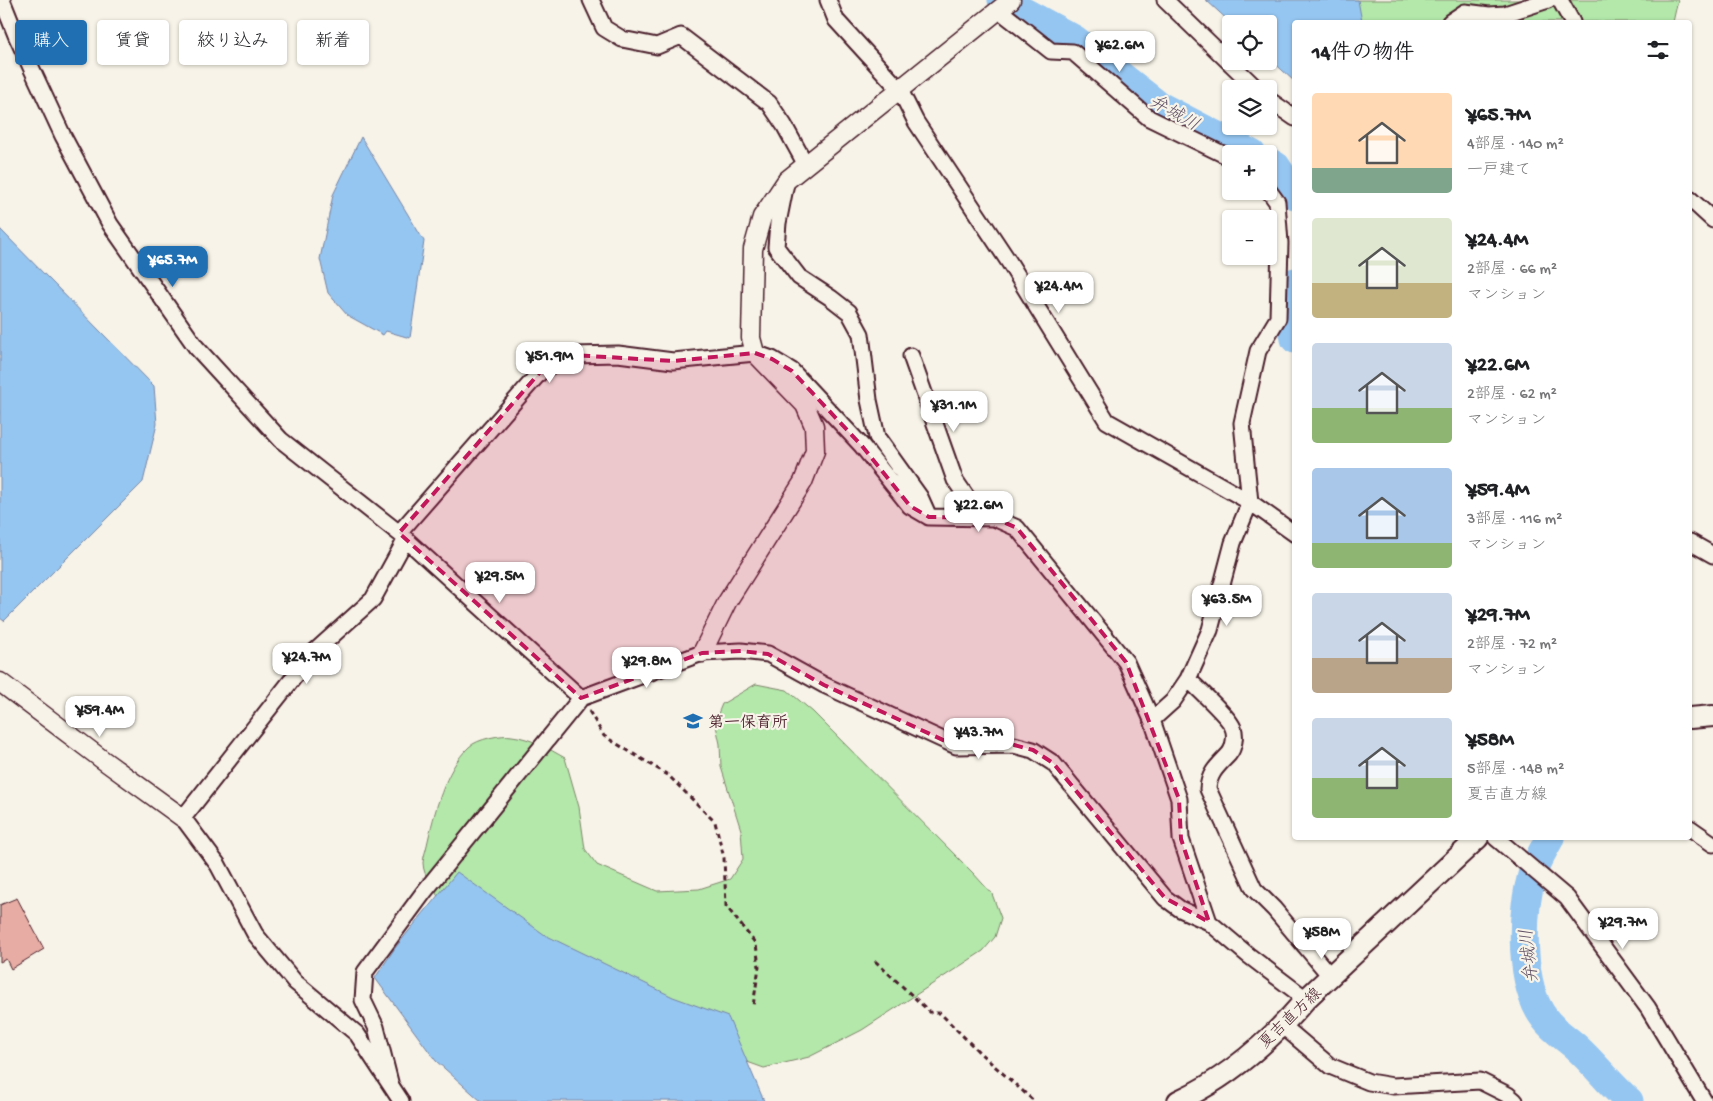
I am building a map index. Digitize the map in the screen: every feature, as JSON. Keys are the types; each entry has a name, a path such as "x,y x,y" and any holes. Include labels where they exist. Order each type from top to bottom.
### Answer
{"main road":[{"path":"1692,718 1713,716"},
{"name":"夏吉直方線","path":"1178,1101 1191,1095 1244,1060 1283,1026 1306,999 1476,840"}],"street":[{"path":"2,0 16,35 64,136 110,224 196,347 281,440 403,536 581,698"},
{"path":"591,0 604,28 622,39 657,46 681,36 769,103 784,125 806,165"},
{"path":"828,0 836,20 900,90 916,122 1009,262 1107,421 1250,502 1292,532"},
{"path":"1165,0 1248,80"},
{"path":"1453,20 1465,12 1489,15 1505,14 1548,0"},
{"path":"1560,0 1571,20"},
{"path":"702,653 727,602 803,482 815,451 814,426 805,404 755,353 751,338 753,249 762,216 787,180 1005,5 1051,51 1074,52 1149,118 1222,154"},
{"path":"1277,106 1292,116"},
{"path":"787,180 778,223 776,247 799,277 849,312 861,334 869,400 877,437 920,497 929,517"},
{"path":"1152,720 1173,701 1188,679 1210,630 1233,543 1250,502 1242,423 1258,351 1278,318 1280,243 1276,200"},
{"path":"1692,201 1713,220"},
{"path":"183,818 313,653 373,599 403,536 542,370 573,354 618,354 673,360 755,353 772,359 792,371 862,446 910,506 929,517 994,518 1017,528 1126,662 1152,720 1179,800 1181,839 1209,922"},
{"path":"911,356 955,480 981,518"},
{"path":"1692,543 1713,555"},
{"path":"391,1086 376,1027 363,1000 365,972 424,892 581,698 702,653 741,651 768,654 824,685 956,746 1014,745 1033,750 1053,763 1165,898 1180,909 1209,922 1248,955 1306,999"},
{"path":"1188,679 1233,727 1234,741 1231,752 1215,767 1208,781 1208,789 1254,890 1274,909 1331,977"},
{"path":"0,682 102,760 183,818 218,865 255,934 295,982 357,1034 401,1101"},
{"path":"1692,829 1713,844"},
{"path":"1498,840 1567,898 1648,1008 1704,1101"},
{"path":"1283,1026 1330,1066 1369,1082 1393,1086 1480,1081 1508,1095 1515,1101"}],"path":[{"path":"581,698 604,736 668,775 715,822 724,858 726,906 756,944 759,967 753,1006"},
{"path":"875,962 931,1013 940,1013 981,1054 1034,1101"}],"highlighted area":[{"path":"755,353 772,359 792,371 862,446 910,506 929,517 994,518 1017,528 1126,662 1179,799 1181,839 1209,922 1165,898 1053,763 1033,750 1014,745 956,746 824,685 768,654 741,651 702,653 581,698 399,533 542,370 573,355 673,361"}],"green space":[{"path":"1321,0 1678,0 1673,20 1333,20"},
{"path":"756,684 787,690 813,712 973,873 992,894 1001,918 995,937 983,951 862,1030 809,1057 764,1068 739,1059 443,904 427,879 423,863 437,806 453,767 473,744 490,738 508,736 533,741 565,758 579,807 585,849 597,865 657,891 699,889 730,879 743,859 741,830 721,767 720,744 715,721 722,704"}],"water":[{"path":"1206,0 1358,0 1362,20 1292,20 1292,79 1277,65 1277,15 1222,15"},
{"path":"361,137 424,241 410,338 386,331 383,335 347,315 328,293 320,259 333,195"},
{"path":"0,229 154,386 157,424 143,482 4,621 0,618"},
{"path":"457,872 545,935 673,997 728,1017 764,1101 481,1101 436,1061 375,978 395,948"}],"building":[{"path":"17,898 44,949 11,969 6,959 0,962 0,905"}],"waterway":[{"name":"弁城川","path":"1002,0 1074,39 1158,105 1235,145"},
{"name":"弁城川","path":"1277,168 1292,190"},
{"name":"弁城川","path":"1292,308 1292,322"},
{"name":"弁城川","path":"1549,840 1538,860 1528,891 1524,929 1530,988 1537,1005 1548,1023 1583,1054 1629,1101"}],"place":[{"name":"第一保育所","path":"693,721"}]}
